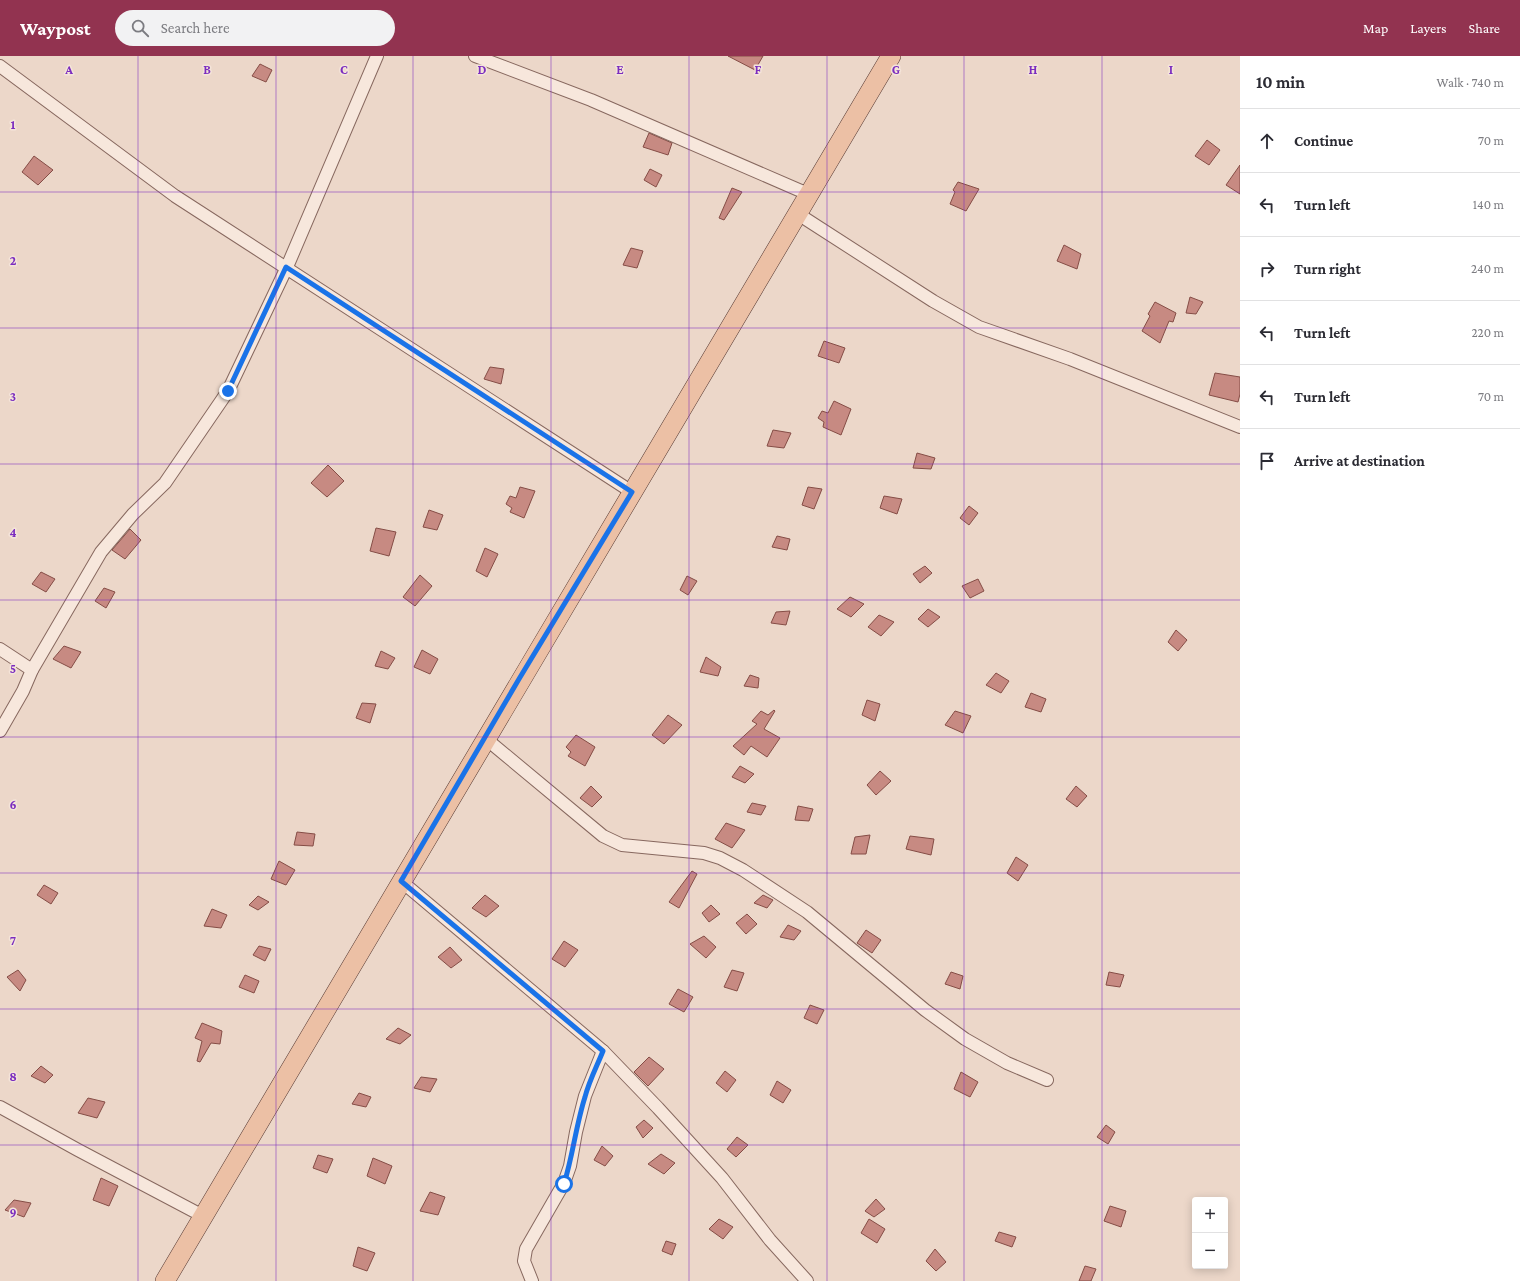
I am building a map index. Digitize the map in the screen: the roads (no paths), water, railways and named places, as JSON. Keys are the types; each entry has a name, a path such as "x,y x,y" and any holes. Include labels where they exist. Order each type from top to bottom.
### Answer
{"main road":[{"path":"165,1281 485,738 891,56"}],"street":[{"path":"0,731 23,691 32,670 101,552 133,514 165,483 228,391 286,267 377,56"},
{"path":"475,56 591,100 808,194"},
{"path":"0,66 175,196 632,492"},
{"path":"798,214 933,300 979,327 1070,359 1240,427"},
{"path":"0,650 32,670"},
{"path":"485,738 603,836 622,845 704,853 720,858 743,870 807,912 925,1010 965,1039 1007,1063 1047,1080"},
{"path":"401,881 603,1051 722,1178 770,1240 808,1281"},
{"path":"532,1281 524,1261 526,1249 564,1184 570,1166 576,1132 585,1096 603,1051"},
{"path":"0,1107 204,1216"}]}
